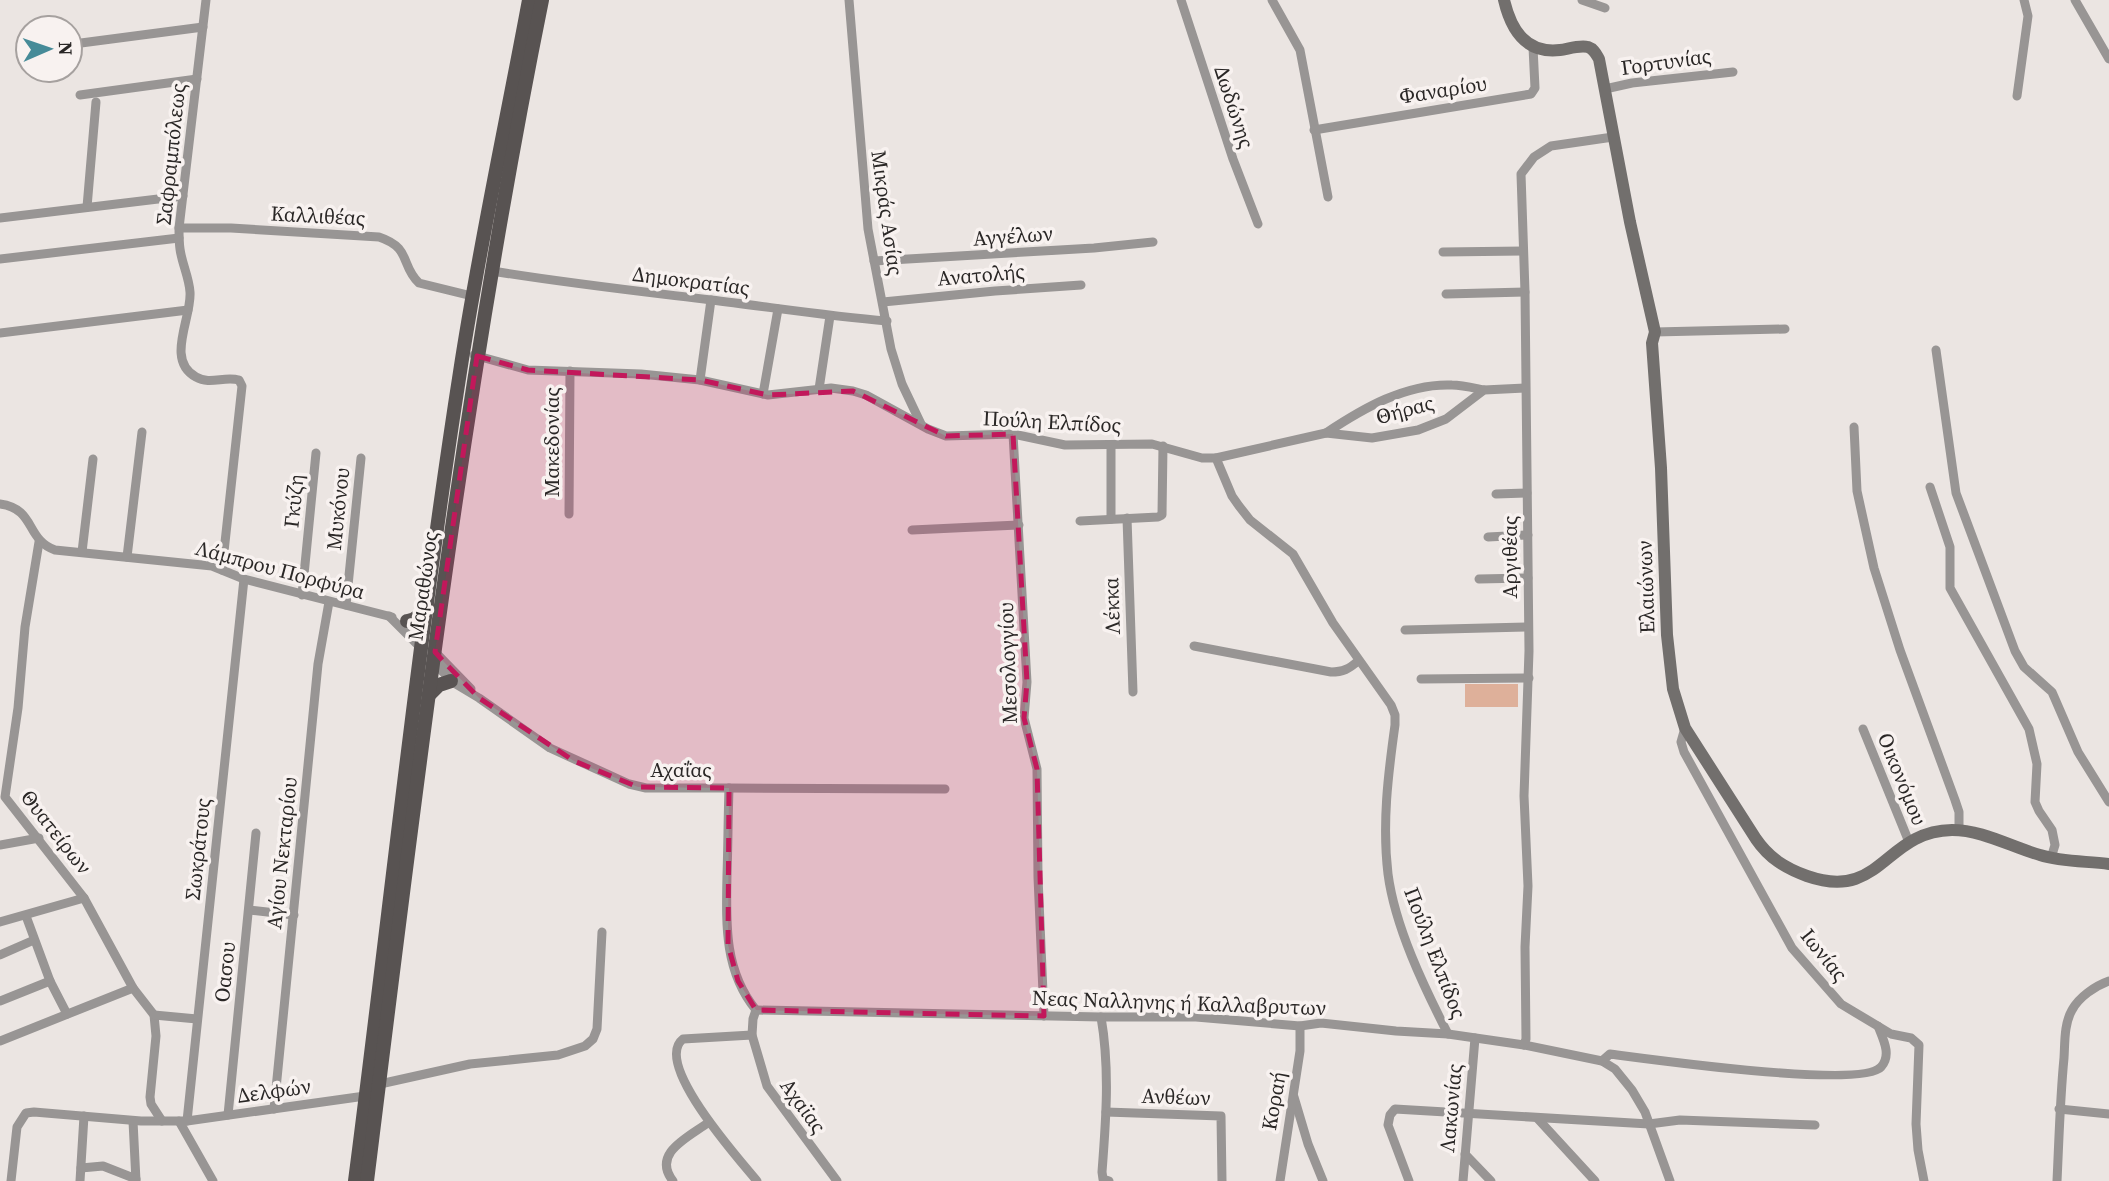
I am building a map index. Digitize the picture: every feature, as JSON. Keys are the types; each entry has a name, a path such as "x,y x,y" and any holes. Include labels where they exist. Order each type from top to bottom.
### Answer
{"main road":[{"name":"Μαραθώνος","path":"355,1181 470,354 472,296 529,0"},
{"name":"Μαραθώνος","path":"367,1181 430,694 427,604 470,354 492,271 542,0"},
{"path":"1504,0 1517,32 1533,47"},
{"name":"Ελαιώνων","path":"1533,47 1548,51 1590,48 1599,59 1655,332 1652,343 1661,468 1667,635 1673,689 1685,727 1756,839 1768,855 1779,863 1818,879 1847,882 1870,873 1909,842 1929,833 1959,830 2050,858 2109,864"},
{"path":"407,621 418,617 427,604"},
{"path":"430,694 439,685 452,681"}],"street":[{"name":"Σαφραμπόλεως","path":"206,0 179,228 180,250 189,287 181,353 187,370 203,380 234,378 241,382 243,391 222,570"},
{"name":"Μικράς Ασίας","path":"849,0 866,207 874,261 891,349 902,384 921,424"},
{"name":"Δωδώνης","path":"1181,0 1233,159 1258,224"},
{"path":"1272,0 1300,50 1328,197"},
{"path":"1582,0 1605,8"},
{"path":"2017,96 2028,16 2024,0"},
{"path":"2075,0 2109,59"},
{"path":"84,43 203,27"},
{"name":"Φαναρίου","path":"1314,130 1531,94 1535,88 1533,47"},
{"name":"Γορτυνίας","path":"1605,89 1647,81 1733,72"},
{"path":"80,95 197,79"},
{"path":"87,207 96,102"},
{"name":"Αργιθέας","path":"1524,1045 1528,886 1524,796 1529,678 1525,292 1520,178 1522,169 1538,153 1551,146 1613,137"},
{"path":"0,218 183,196"},
{"name":"Καλλιθέας","path":"179,228 231,228 379,237 399,248 419,284 472,296"},
{"path":"0,259 179,238"},
{"name":"Αγγέλων","path":"874,261 1153,242"},
{"path":"1443,252 1523,251"},
{"name":"Δημοκρατίας","path":"492,271 568,284 887,321"},
{"name":"Ανατολής","path":"883,302 995,290 1081,285"},
{"path":"1446,294 1525,292"},
{"path":"700,380 711,300"},
{"path":"763,394 778,309"},
{"path":"0,334 188,310"},
{"path":"819,389 830,316"},
{"path":"1655,332 1785,329"},
{"path":"1936,350 1956,493 2010,639 2024,667 2052,692 2078,752 2109,802"},
{"name":"Πούλη Ελπίδος","path":"470,354 527,370 640,374 700,380 763,394 819,389 853,391 946,436 1013,434 1065,445 1139,443 1163,446 1202,458 1216,458 1232,496 1250,520 1293,554 1333,623 1391,705 1395,715 1385,821 1388,876 1404,931 1448,1034"},
{"name":"Μακεδονίας","path":"569,514 570,371"},
{"name":"Θήρας","path":"1326,433 1352,416 1396,395 1432,385 1484,390 1525,388"},
{"name":"Θήρας","path":"1216,458 1326,433 1372,438 1418,430 1446,419 1484,390"},
{"path":"1853,427 1857,491 1874,568 1904,662 1959,812 1959,830"},
{"path":"127,557 142,432"},
{"name":"Μεσολογγίου","path":"1013,434 1027,682 1024,718 1037,769 1044,1016"},
{"path":"1111,445 1111,519"},
{"path":"1080,521 1158,517 1163,513 1163,446"},
{"name":"Γκύζη","path":"302,594 316,453"},
{"name":"Μυκόνου","path":"346,605 361,458"},
{"path":"82,552 93,459"},
{"path":"1930,487 1950,547 1950,588 2029,729 2037,764 2035,802 2052,830 2054,845 2050,858"},
{"path":"1496,494 1527,493"},
{"path":"0,504 16,508 23,513 38,542"},
{"name":"Λέκκα","path":"1128,519 1133,692"},
{"path":"912,530 1018,525"},
{"path":"1488,537 1528,535"},
{"name":"Λάμπρου Πορφύρα","path":"38,542 55,550 199,564 244,579 389,616 407,621 428,650"},
{"name":"Θυατείρων","path":"38,542 5,797 85,898 133,988 154,1015"},
{"path":"1479,579 1528,578"},
{"name":"Σωκράτους","path":"183,1121 197,1019 244,579"},
{"name":"Αγίου Νεκταρίου","path":"274,1109 318,664 330,602"},
{"name":"Λάμπρου Πορφύρα","path":"389,616 428,650"},
{"path":"1405,630 1528,626"},
{"path":"1194,646 1331,672 1350,669 1358,661"},
{"name":"Αχαΐας","path":"428,650 452,681 561,755 629,784 646,788 729,788 727,944 732,966 753,1007"},
{"name":"Αχαΐας","path":"428,650 479,698"},
{"path":"1421,679 1529,678"},
{"name":"Ιωνίας","path":"1685,727 1681,742 1684,751 1792,948 1842,1004 1891,1034 1911,1038 1919,1045 1916,1124 1917,1150 1924,1181"},
{"name":"Οικονόμου","path":"1863,729 1909,842"},
{"path":"729,788 944,789"},
{"name":"Οασου","path":"228,1115 257,832"},
{"path":"0,845 39,838"},
{"path":"0,922 85,898"},
{"path":"248,910 293,915"},
{"path":"26,916 50,981 67,1014"},
{"path":"380,1084 470,1064 558,1055 585,1046 595,1037 597,1030 602,932"},
{"path":"0,955 34,940"},
{"path":"0,1001 50,981"},
{"path":"2057,1181 2059,1109 2070,1013 2081,998 2109,981"},
{"path":"0,1041 133,988"},
{"name":"Νεας Nαλληνης ή Καλλαβρυτων","path":"753,1007 1044,1016 1196,1017 1300,1026 1321,1023 1448,1034 1602,1060 1610,1054 1765,1072 1855,1076 1871,1073 1883,1065 1887,1054 1878,1026"},
{"name":"Αχαϊας","path":"753,1007 752,1035 769,1090 837,1181"},
{"path":"162,1121 151,1104 150,1097 156,1036 154,1015 197,1019"},
{"path":"1101,1017 1105,1049 1105,1180"},
{"name":"Κοραή","path":"1280,1181 1300,1051 1300,1026"},
{"path":"752,1035 685,1039 676,1048 679,1069 709,1122 757,1181"},
{"name":"Λακωνίας","path":"1463,1181 1475,1038"},
{"path":"1602,1060 1615,1069 1632,1090 1649,1124 1670,1181"},
{"path":"1293,1091 1308,1144 1324,1181"},
{"name":"Δελφών","path":"11,1181 17,1127 26,1113 133,1121 183,1121 365,1096"},
{"path":"1409,1181 1388,1125 1390,1115 1395,1109 1649,1124 1680,1120 1815,1125"},
{"path":"2059,1109 2109,1114"},
{"name":"Ανθέων","path":"1106,1112 1221,1116 1222,1181"},
{"path":"80,1181 84,1116"},
{"path":"1538,1119 1595,1181"},
{"path":"81,1168 103,1166 136,1180 133,1121"},
{"path":"183,1121 213,1181"},
{"path":"673,1181 665,1169 668,1155 709,1122"},
{"path":"1465,1154 1491,1181"}],"highlighted area":[{"path":"477,356 528,370 700,380 768,395 853,391 946,436 1013,434 1027,682 1024,718 1037,769 1044,1016 756,1010 738,981 728,945 729,788 638,787 574,761 479,698 435,652"}],"shaded area":[{"path":"1465,684 1518,684 1518,707 1465,707"}]}
